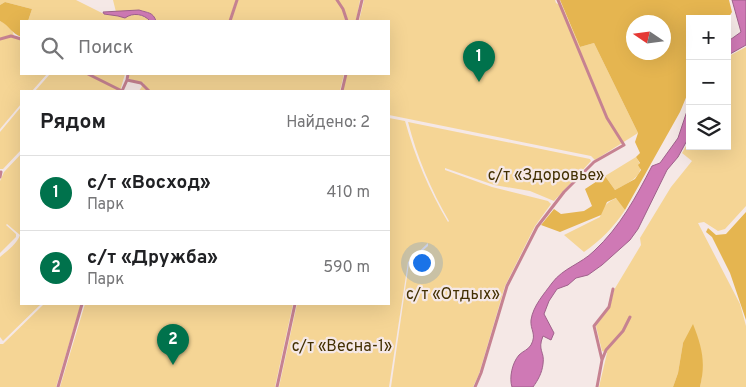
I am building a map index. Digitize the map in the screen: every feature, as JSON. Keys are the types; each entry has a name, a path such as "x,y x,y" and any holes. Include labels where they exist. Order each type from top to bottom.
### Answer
{"street":[{"path":"230,20 238,0"},
{"path":"337,0 347,20"},
{"path":"357,20 362,0"},
{"path":"475,387 507,286 537,227 564,192 594,162 624,145 607,118 558,0"},
{"path":"0,39 11,36 20,39"},
{"path":"90,75 120,90"},
{"path":"122,90 128,75"},
{"path":"342,90 346,75"},
{"path":"127,80 141,83 148,90"},
{"path":"602,360 594,326 609,307 613,289"},
{"path":"58,387 82,305"},
{"path":"277,387 295,305"},
{"path":"597,387 602,360 606,350 623,331 630,317"}],"green space":[{"path":"0,0 76,0 104,14 128,16 137,14 150,20 28,20 32,9 5,2 0,5"},
{"path":"113,0 360,0 356,20 155,20 153,16 144,11 116,12"},
{"path":"364,0 555,0 556,3 562,6 580,47 594,43 638,133 595,160 591,156 390,115 390,90 343,90 347,75 390,75 390,20 359,20"},
{"path":"0,21 10,27 14,38 20,40 20,75 46,75 33,90 20,90 20,105 0,129"},
{"path":"746,47 746,206 725,229 718,231 704,222 698,223 740,304 746,326 746,387 700,387 702,379 701,367 683,343 678,373 673,387 599,387 607,353 602,351 596,326 610,307 614,290 641,245 640,238 671,187 692,161 682,153 686,146 686,150 731,150 731,55"},
{"path":"49,75 125,75 120,90 36,90"},
{"path":"129,75 344,75 340,90 140,90 144,83 129,79"},
{"path":"20,108 20,151 3,169 0,169 0,132"},
{"path":"390,118 405,121 423,173 448,222 425,173 408,122 590,159 591,161 554,201 530,191 494,185 445,168 445,170 492,187 548,201 551,204 535,226 505,286 479,374 473,387 391,387 409,263 428,246 428,243 408,262 389,387 279,387 297,305 390,305"},
{"path":"20,155 20,235 7,224 16,234 16,237 0,253 0,181 4,172"},
{"path":"636,157 639,163 639,173 631,181 615,190 605,176"},
{"path":"617,198 625,210 607,233 584,252 564,235 600,217 606,205"},
{"path":"20,235 20,305 40,305 3,341 0,337 0,257"},
{"path":"43,305 81,305 56,387 0,387 0,344 3,344"},
{"path":"85,305 293,305 275,387 60,387"}],"shaded area":[{"path":"560,0 729,0 732,12 730,15 686,15 686,98 680,112 625,210 616,198 607,202 601,215 560,232 541,225 554,209 561,214 584,211 592,206 585,189 605,176 615,190 635,179 641,170 638,165 640,163 636,157 640,153 635,142 638,133 594,43 580,47"},
{"path":"732,0 746,0 746,45 731,53 731,39 741,32"},
{"path":"5,2 32,9 28,20 20,20 20,36 0,21 0,5"},
{"path":"139,10 152,14 156,20 149,20 138,15 131,15 125,18 104,14 103,12"},
{"path":"686,114 686,142 678,157 667,170 638,229 630,240 602,265 588,275 576,278 568,285 557,289 549,301 544,314 554,333 551,340 543,336 541,348 543,364 540,376 533,387 512,387 511,375 513,366 519,355 530,347 533,341 531,320 539,300 556,278 594,251 612,232 620,222 652,166 660,163 678,138"},
{"path":"746,212 746,320 730,273 712,237 706,232 708,228 716,235 726,234"},
{"path":"693,324 699,340 703,362 700,387 673,387 678,373 683,343"}],"place":[{"name":"с/т «Восход»","path":"479,82"},
{"name":"с/т «Дружба»","path":"173,365"}],"park label":[{"name":"с/т «Здоровье»","path":"546,174"},
{"name":"с/т «Отдых»","path":"453,293"},
{"name":"с/т «Весна-1»","path":"342,345"}]}
